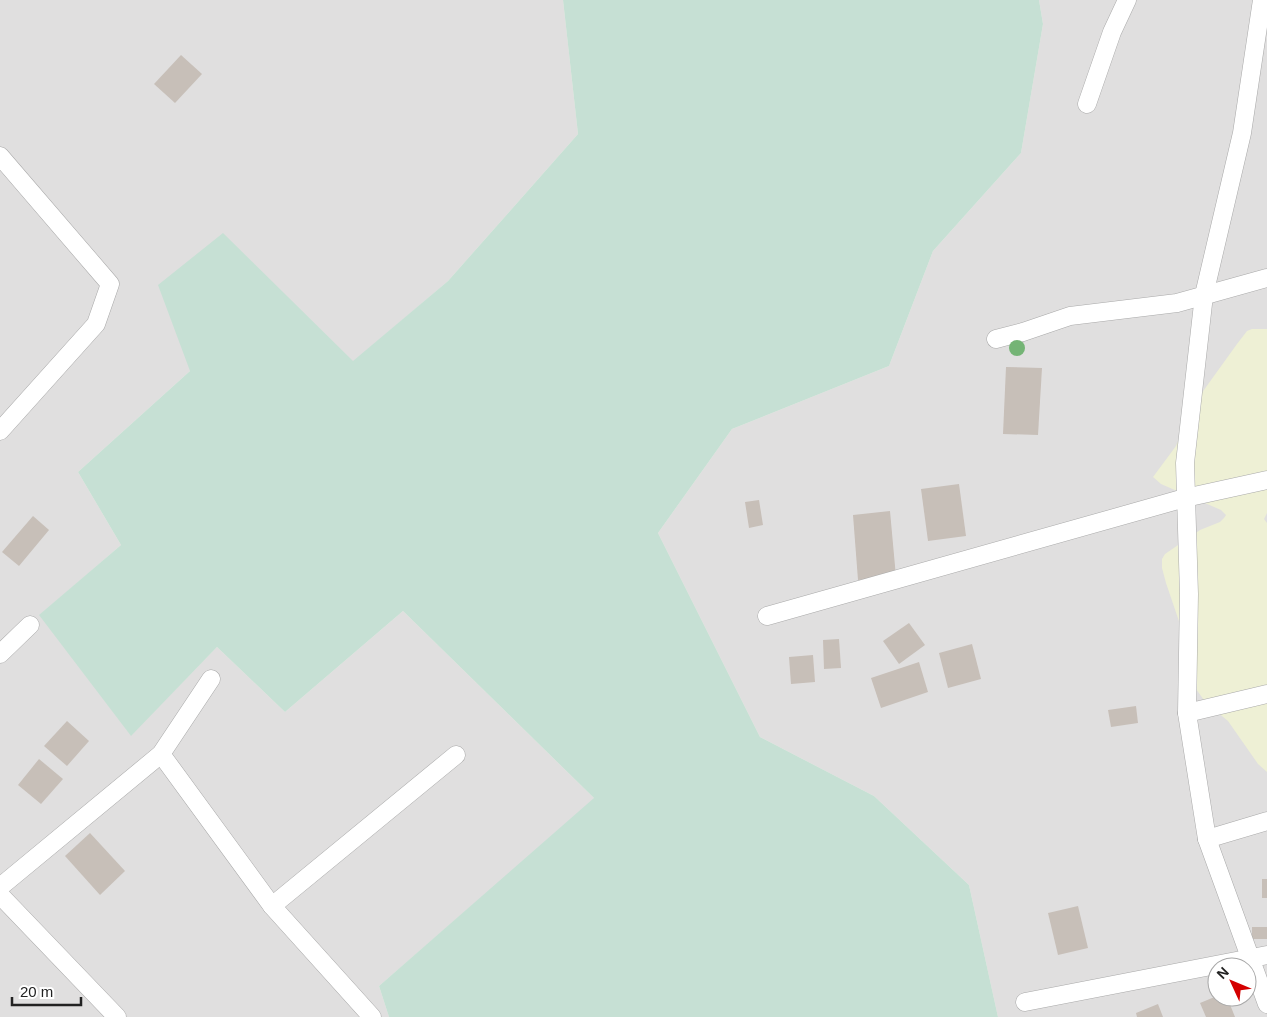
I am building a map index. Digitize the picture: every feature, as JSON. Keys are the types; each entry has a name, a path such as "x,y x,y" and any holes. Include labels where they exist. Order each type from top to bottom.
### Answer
{"street":[{"path":"1087,104 1112,32 1127,0"},
{"path":"1262,0 1242,133 1204,295 1185,463 1189,594 1187,713 1207,839 1258,957 1267,1004"},
{"path":"0,156 110,284 96,324 0,430"},
{"path":"996,339 1070,316 1177,303 1267,278"},
{"path":"768,616 1186,498 1267,480"},
{"path":"0,654 30,625"},
{"path":"0,887 161,754 211,679"},
{"path":"1187,713 1267,694"},
{"path":"161,754 272,906 372,1017"},
{"path":"272,906 456,755"},
{"path":"1207,839 1267,821"},
{"path":"0,895 117,1017"},
{"path":"1025,1002 1258,957"}],"shaded area":[{"path":"0,0 563,0 578,134 448,281 353,362 223,234 190,371 78,472 121,545 40,615 131,735 217,647 285,712 403,611 595,799 379,986 389,1017 0,1017"},
{"path":"1039,0 1267,0 1267,1017 998,1017 969,885 874,796 760,737 658,533 732,429 889,366 933,251 1021,153 1043,24"}],"green space":[{"path":"563,0 1039,0 1043,24 1021,153 933,251 889,366 732,429 658,533 760,737 874,796 969,885 998,1017 389,1017 379,986 594,798 403,611 285,712 217,647 131,736 39,615 121,545 78,472 190,371 158,285 223,233 353,361 448,281 578,134"},
{"path":"1267,329 1267,513 1264,519 1267,523 1267,772 1258,764 1228,721 1206,703 1191,682 1183,633 1162,568 1162,559 1165,554 1200,530 1220,522 1226,515 1221,510 1161,484 1153,477 1176,446 1201,394 1247,331"}],"building":[{"path":"181,55 202,74 175,103 154,84"},
{"path":"1006,367 1042,368 1038,435 1003,434"},
{"path":"959,484 966,536 928,541 921,489"},
{"path":"759,500 763,525 749,528 745,502"},
{"path":"890,511 896,577 858,580 853,515"},
{"path":"33,516 49,530 19,566 2,552"},
{"path":"909,623 925,645 899,664 883,641"},
{"path":"839,639 841,668 824,669 823,640"},
{"path":"972,644 981,679 948,688 939,653"},
{"path":"813,655 815,682 791,684 789,657"},
{"path":"919,662 928,692 881,708 871,678"},
{"path":"1136,706 1138,723 1111,727 1108,710"},
{"path":"67,721 89,741 67,766 44,746"},
{"path":"39,759 63,779 41,804 18,785"},
{"path":"90,833 125,871 100,895 65,856"},
{"path":"1262,879 1267,879 1267,898 1262,898"},
{"path":"1078,906 1088,948 1058,955 1048,913"},
{"path":"1252,927 1267,927 1267,939 1252,939"},
{"path":"1207,1000 1207,1007 1231,1007 1235,1017 1206,1017 1200,1003"},
{"path":"1158,1004 1163,1017 1137,1017 1136,1013"}]}
